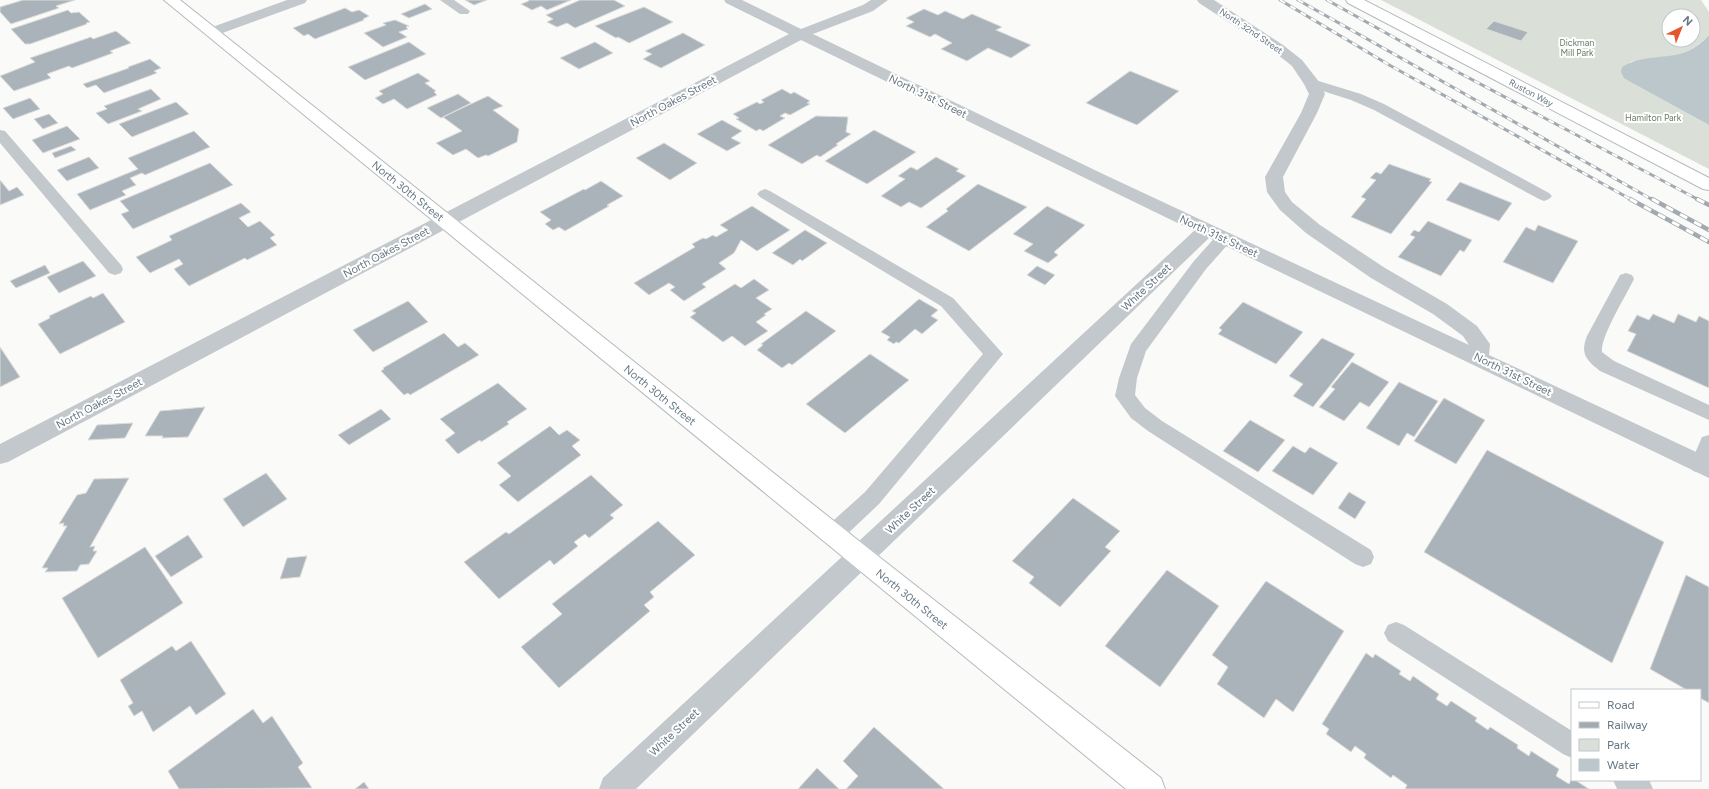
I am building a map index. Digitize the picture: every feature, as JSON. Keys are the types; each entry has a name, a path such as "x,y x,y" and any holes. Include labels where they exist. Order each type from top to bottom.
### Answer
{"main road":[{"name":"North 30th Street","path":"171,0 860,557 1150,789"},
{"name":"Ruston Way","path":"1353,0 1709,185"}],"street":[{"path":"212,32 300,0"},
{"name":"North 31st Street","path":"731,0 1215,234 1705,467"},
{"name":"North Oakes Street","path":"0,455 801,34 868,8 881,0"},
{"name":"North 32nd Street","path":"1204,0 1278,48 1297,63 1312,83"},
{"path":"1312,83 1317,94 1314,104 1274,177 1276,192 1286,206 1313,229 1378,273 1440,309 1470,331 1480,344 1478,358"},
{"name":"White Street","path":"614,789 860,557 1215,234"}],"lane":[{"path":"446,0 464,11"},
{"path":"1312,83 1356,96 1379,107 1544,196"},
{"path":"0,134 115,269"},
{"path":"765,194 947,302 994,354 872,498 833,534"},
{"path":"1215,234 1200,265 1137,349 1128,378 1125,396 1138,413 1155,426 1363,557"},
{"path":"1626,279 1592,345 1592,351 1595,358 1607,366 1709,413"},
{"path":"1705,467 1709,443"},
{"path":"1396,632 1571,744"},
{"path":"1628,781 1640,789"}],"green space":[{"name":"Dickman Mill Park","path":"1381,0 1701,0 1709,12 1709,35 1701,42 1701,8 1661,8 1661,48 1692,48 1672,56 1630,62 1634,84 1709,125 1709,169"}],"water":[{"path":"1709,35 1709,125 1624,78 1621,72 1622,67 1633,62 1677,54 1693,48 1701,48 1701,42"}],"building":[{"path":"23,0 75,0 56,6 59,8 11,24 0,12 0,7"},
{"path":"465,0 487,0 474,5"},
{"path":"528,0 571,0 547,10 541,6 532,10 521,4 529,1"},
{"path":"580,0 614,0 625,6 575,28 567,23 557,27 547,22 553,19 546,15"},
{"path":"425,4 432,9 409,18 401,14"},
{"path":"644,7 673,22 629,43 618,37 616,38 595,26"},
{"path":"345,8 352,12 359,10 369,16 363,19 364,20 315,39 308,34 304,36 293,28"},
{"path":"924,9 938,15 945,11 963,19 972,14 1002,27 996,30 1031,45 1011,58 988,48 967,61 941,49 952,43 935,34 930,37 906,26 914,22 906,18"},
{"path":"68,10 71,13 79,12 90,22 30,44 25,44 11,29"},
{"path":"395,20 409,26 406,27 408,29 399,32 407,37 383,47 364,33 386,25 383,23"},
{"path":"1494,21 1528,32 1521,41 1486,29"},
{"path":"116,31 131,43 110,51 113,53 72,68 69,66 47,74 51,78 14,91 0,76 35,62 30,58 91,37 93,39"},
{"path":"683,33 705,45 661,68 643,59 652,54 645,51"},
{"path":"409,42 426,54 365,80 348,67"},
{"path":"595,42 613,53 579,69 560,58"},
{"path":"150,59 161,68 154,71 157,73 104,93 96,85 87,88 83,84 129,68 128,67"},
{"path":"1130,71 1179,91 1137,125 1086,103"},
{"path":"418,73 430,81 425,83 436,91 434,92 437,95 407,109 394,99 383,104 375,98 383,94 379,91"},
{"path":"151,89 161,99 138,109 142,111 108,124 96,113 107,109 104,106"},
{"path":"782,89 791,94 794,92 810,101 807,103 810,104 790,115 785,113 780,116 785,118 763,131 760,129 756,131 736,119 739,118 733,114 757,102 760,104 764,102 761,100"},
{"path":"458,94 471,103 441,118 427,108"},
{"path":"488,96 503,106 493,110 519,129 517,142 488,156 486,155 478,158 466,149 453,155 436,143 462,131 443,117"},
{"path":"30,98 40,109 13,119 3,108"},
{"path":"176,102 189,114 132,137 119,124"},
{"path":"49,114 58,123 43,129 34,119"},
{"path":"816,116 848,117 846,132 851,134 820,157 817,155 802,164 768,145"},
{"path":"722,120 742,131 731,138 741,143 727,151 697,134"},
{"path":"67,126 80,139 43,153 32,140"},
{"path":"874,130 916,152 867,184 825,161"},
{"path":"194,131 210,147 145,175 142,173 130,178 136,185 122,191 126,195 90,210 77,194 138,169 128,158"},
{"path":"664,143 697,163 670,180 636,158"},
{"path":"71,146 76,150 55,158 52,153"},
{"path":"89,157 99,168 67,181 57,170"},
{"path":"936,157 959,169 956,171 966,176 921,208 909,202 901,207 881,196 905,179 898,176 911,167 917,170"},
{"path":"210,163 233,185 133,229 121,214 129,211 120,201"},
{"path":"1389,164 1431,179 1429,181 1432,182 1391,234 1351,217 1366,199 1361,197 1376,180 1370,178 1376,172 1381,174"},
{"path":"0,180 9,191 17,187 24,195 0,205"},
{"path":"601,181 623,196 607,205 609,206 565,231 559,227 553,230 545,224 551,220 540,212"},
{"path":"1460,182 1512,203 1499,221 1446,200"},
{"path":"978,184 1027,207 969,251 926,227 948,211 946,209"},
{"path":"241,203 251,212 239,218 248,227 260,221 275,235 270,238 277,245 247,260 245,258 189,286 174,269 183,264 179,259 150,273 136,257 172,240 169,236"},
{"path":"752,206 790,230 757,251 741,240 734,253 719,263 726,269 702,284 706,287 684,301 670,290 675,287 669,283 649,295 634,283 695,247 692,244 713,235 716,237 728,230 720,225"},
{"path":"1047,206 1085,225 1054,252 1058,255 1048,263 1024,251 1033,244 1013,234"},
{"path":"1428,221 1472,240 1464,252 1460,250 1441,276 1398,257 1415,237 1410,235 1414,230 1419,232"},
{"path":"1538,225 1578,241 1553,283 1503,262 1526,227 1535,231"},
{"path":"805,230 827,243 802,261 800,259 793,265 772,253"},
{"path":"83,261 96,276 59,293 47,277"},
{"path":"45,265 50,273 16,288 10,281"},
{"path":"1037,266 1055,275 1045,285 1027,275"},
{"path":"754,279 769,290 756,298 772,309 756,322 768,331 745,346 732,336 723,342 690,317 696,313 692,311 735,284 741,288"},
{"path":"103,293 125,322 60,354 38,324 50,318 49,316 91,296 93,298"},
{"path":"919,299 938,310 931,316 938,320 922,334 915,329 899,343 896,342 894,344 887,340 890,337 881,332"},
{"path":"408,301 428,322 373,352 353,330"},
{"path":"1243,302 1303,332 1276,364 1218,334 1222,330 1219,328"},
{"path":"806,311 836,331 792,365 789,363 782,368 757,350 763,345 761,344"},
{"path":"1653,314 1674,323 1678,314 1696,322 1699,316 1709,321 1709,388 1627,351 1636,334 1628,331 1637,315 1649,320"},
{"path":"444,333 458,347 465,343 479,355 410,395 408,393 404,395 381,371 384,369 383,368"},
{"path":"1322,338 1355,354 1313,407 1293,396 1303,384 1289,376"},
{"path":"0,347 20,377 0,387"},
{"path":"870,354 909,380 845,433 806,404"},
{"path":"1352,362 1389,382 1369,407 1360,402 1344,421 1319,407 1335,389 1331,387"},
{"path":"1399,382 1438,401 1414,437 1407,433 1399,446 1366,428"},
{"path":"498,383 527,409 507,422 509,424 481,442 480,440 458,454 445,440 455,433 440,419"},
{"path":"1444,398 1485,420 1456,464 1414,441"},
{"path":"205,407 188,437 162,438 163,436 145,436 160,411"},
{"path":"381,409 391,419 349,445 338,435"},
{"path":"1250,420 1285,440 1258,472 1223,451"},
{"path":"133,423 125,438 88,440 97,425"},
{"path":"550,426 559,435 567,430 580,440 572,446 581,455 518,502 499,485 511,476 497,463"},
{"path":"1293,446 1305,453 1310,447 1338,463 1313,495 1272,471"},
{"path":"1487,450 1664,542 1612,663 1424,552"},
{"path":"266,473 287,499 243,527 223,499"},
{"path":"591,475 623,505 610,515 614,518 589,538 585,534 574,542 578,546 554,565 550,560 499,599 464,562 506,532 509,534"},
{"path":"129,478 90,547 95,546 93,551 97,551 89,564 80,565 77,571 45,572 48,568 42,568 67,526 63,526 64,523 59,524 77,495 86,493 94,479"},
{"path":"1349,492 1366,502 1355,519 1338,508"},
{"path":"1073,498 1120,531 1105,547 1111,551 1060,607 1029,583 1034,577 1012,561"},
{"path":"658,521 695,555 650,592 654,597 644,605 650,611 559,688 521,647 562,614 552,604"},
{"path":"188,535 203,557 171,577 155,556"},
{"path":"145,547 183,603 98,658 62,598"},
{"path":"307,556 300,577 280,579 287,558"},
{"path":"1167,570 1219,606 1160,687 1105,646"},
{"path":"1686,575 1709,587 1709,703 1701,699 1701,689 1685,689 1650,669"},
{"path":"1266,581 1344,631 1293,712 1276,699 1264,718 1217,684 1228,667 1212,655"},
{"path":"191,641 226,694 196,715 190,706 153,732 142,711 134,716 128,706 133,703 120,680 172,646 176,651"},
{"path":"1366,653 1373,658 1375,654 1401,671 1399,674 1410,681 1413,676 1439,694 1436,699 1447,706 1451,701 1477,718 1475,721 1488,730 1490,727 1518,745 1517,748 1529,756 1531,751 1559,769 1556,776 1569,784 1571,780 1577,781 1589,789 1405,789 1407,785 1393,775 1391,778 1364,758 1366,754 1355,746 1351,752 1326,734 1329,729 1322,724"},
{"path":"253,709 263,723 272,716 303,763 298,767 312,788 179,789 168,771"},
{"path":"874,727 944,789 846,789 858,776 843,761"},
{"path":"817,768 839,789 798,789"},
{"path":"364,782 369,789 355,789"}],"railway":[{"path":"1280,0 1391,66 1632,200"},
{"path":"1298,0 1653,200"},
{"path":"1327,0 1420,52 1699,200"},
{"path":"1630,199 1709,242"},
{"path":"1652,199 1709,230"},
{"path":"1699,200 1709,205"}],"park label":[{"name":"Hamilton Park","path":"1653,118"}]}
